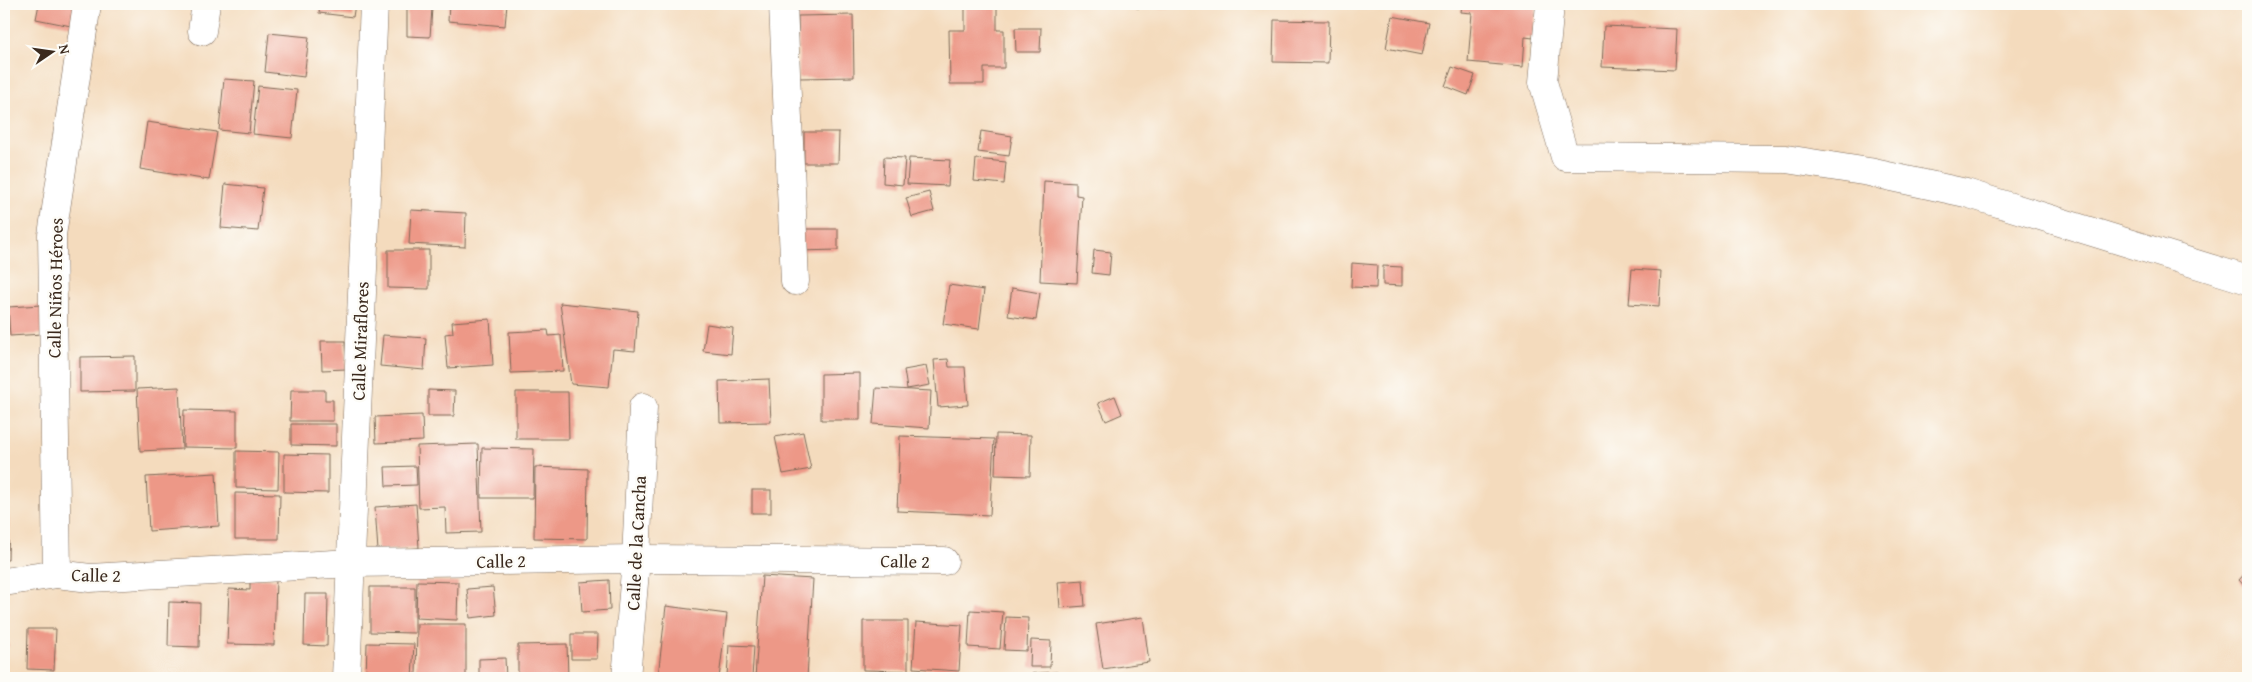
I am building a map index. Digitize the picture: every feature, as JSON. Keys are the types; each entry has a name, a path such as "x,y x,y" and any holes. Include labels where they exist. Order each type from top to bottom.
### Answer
{"street":[{"name":"Calle Niños Héroes","path":"57,574 52,235 87,4"},
{"path":"202,31 206,4"},
{"name":"Calle Miraflores","path":"346,678 374,4"},
{"path":"782,4 795,281"},
{"path":"1550,4 1543,82 1565,157 1786,159 1869,172 1966,193 2248,280"},
{"name":"Calle de la Cancha","path":"626,678 636,559 643,407"},
{"name":"Calle 2","path":"4,582 57,574 90,578 351,563 636,559 944,562"}],"building":[{"path":"39,4 76,4 71,26 36,19"},
{"path":"320,4 355,4 353,17 319,13"},
{"path":"449,4 507,4 505,26 448,21"},
{"path":"965,4 997,4 997,30 1004,30 1004,68 984,68 984,84 950,84 949,30 965,30"},
{"path":"1137,4 1168,4 1168,8 1137,8"},
{"path":"1462,4 1537,5 1533,38 1525,37 1523,67 1468,62 1472,13 1461,12"},
{"path":"407,7 432,8 430,37 407,36"},
{"path":"853,15 854,77 799,78 798,16"},
{"path":"1392,16 1429,23 1422,55 1386,48"},
{"path":"1274,20 1329,21 1328,63 1273,62"},
{"path":"1604,26 1677,29 1675,70 1602,67"},
{"path":"1015,28 1041,28 1040,52 1016,52"},
{"path":"269,33 309,37 304,77 265,72"},
{"path":"1452,67 1475,75 1468,95 1445,86"},
{"path":"224,79 254,81 249,133 219,130"},
{"path":"258,86 297,90 292,138 253,134"},
{"path":"147,122 217,132 209,180 140,169"},
{"path":"981,131 1012,136 1009,156 978,152"},
{"path":"804,132 839,132 838,163 804,163"},
{"path":"884,157 905,158 903,185 883,183"},
{"path":"909,158 950,160 948,186 907,184"},
{"path":"976,159 1006,162 1004,184 974,181"},
{"path":"1044,181 1076,183 1076,195 1082,196 1077,283 1040,281"},
{"path":"225,184 263,188 258,231 221,228"},
{"path":"929,192 934,211 912,217 906,198"},
{"path":"411,210 466,213 465,247 409,244"},
{"path":"799,229 838,229 838,250 799,251"},
{"path":"388,250 429,250 429,289 388,288"},
{"path":"1094,250 1111,252 1109,275 1092,273"},
{"path":"1352,263 1377,265 1376,288 1351,287"},
{"path":"1383,266 1402,267 1402,286 1383,285"},
{"path":"1632,269 1661,271 1659,306 1629,304"},
{"path":"949,285 984,290 979,329 943,324"},
{"path":"1012,288 1040,293 1036,320 1008,316"},
{"path":"560,303 638,311 635,351 613,349 609,387 571,384"},
{"path":"41,305 43,334 10,336 8,307"},
{"path":"490,319 493,365 448,368 445,334 453,333 452,322"},
{"path":"707,324 733,328 731,354 703,351"},
{"path":"548,330 549,336 561,335 563,371 511,373 509,332"},
{"path":"383,335 426,338 424,370 380,366"},
{"path":"321,341 345,341 346,369 322,370"},
{"path":"135,356 135,391 80,392 80,357"},
{"path":"948,359 949,367 965,367 968,405 938,407 934,360"},
{"path":"926,366 930,385 907,389 904,370"},
{"path":"860,373 860,420 821,420 821,374"},
{"path":"769,379 771,422 720,423 719,381"},
{"path":"179,387 182,449 140,451 137,389"},
{"path":"876,388 931,391 929,428 873,424"},
{"path":"291,390 325,390 325,400 333,400 333,421 290,421"},
{"path":"428,390 455,391 454,416 428,416"},
{"path":"516,392 568,392 569,439 516,439"},
{"path":"1115,396 1122,414 1106,421 1098,403"},
{"path":"184,410 237,411 237,448 183,447"},
{"path":"422,415 423,441 376,443 375,417"},
{"path":"291,424 336,424 336,446 291,445"},
{"path":"803,432 811,469 783,474 775,437"},
{"path":"996,434 1031,435 1030,476 995,475"},
{"path":"900,436 994,439 990,515 897,511"},
{"path":"478,444 481,532 446,533 445,507 419,508 417,446"},
{"path":"482,448 534,449 533,498 481,498"},
{"path":"236,451 279,452 278,489 236,488"},
{"path":"284,454 328,455 328,493 284,492"},
{"path":"416,466 417,485 386,486 385,467"},
{"path":"535,467 588,469 587,539 534,538"},
{"path":"216,473 219,526 149,531 146,477"},
{"path":"752,490 771,490 771,513 752,513"},
{"path":"235,493 280,494 279,539 235,539"},
{"path":"416,504 419,548 378,551 375,507"},
{"path":"4,517 9,517 8,560 4,560"},
{"path":"2248,570 2248,590 2239,580"},
{"path":"762,576 813,579 807,678 755,678"},
{"path":"250,579 276,579 274,645 227,644 229,589 250,590"},
{"path":"609,580 610,610 582,612 580,582"},
{"path":"1083,580 1085,606 1060,608 1058,582"},
{"path":"417,581 458,582 457,620 416,618"},
{"path":"370,587 415,587 415,633 370,632"},
{"path":"493,587 496,615 470,618 467,589"},
{"path":"305,594 328,594 327,646 304,645"},
{"path":"169,602 200,603 199,647 168,646"},
{"path":"666,606 727,614 719,678 658,676"},
{"path":"970,610 1003,612 1000,649 968,647"},
{"path":"1006,617 1028,618 1027,651 1004,650"},
{"path":"1143,617 1149,662 1103,669 1096,624"},
{"path":"863,621 908,621 908,671 863,670"},
{"path":"916,622 962,625 959,671 913,668"},
{"path":"417,624 466,624 466,677 416,677"},
{"path":"28,629 56,629 54,670 27,669"},
{"path":"4,634 9,646 4,647"},
{"path":"571,634 598,634 597,659 571,659"},
{"path":"1031,640 1051,641 1050,667 1030,667"},
{"path":"367,643 414,644 412,678 366,678"},
{"path":"567,644 568,678 518,678 518,645"},
{"path":"729,645 754,646 752,678 727,676"},
{"path":"505,658 506,678 479,678 479,659"},
{"path":"1057,672 1057,678 1011,678 1011,675"},
{"path":"908,675 936,677 936,678 908,678"}]}
